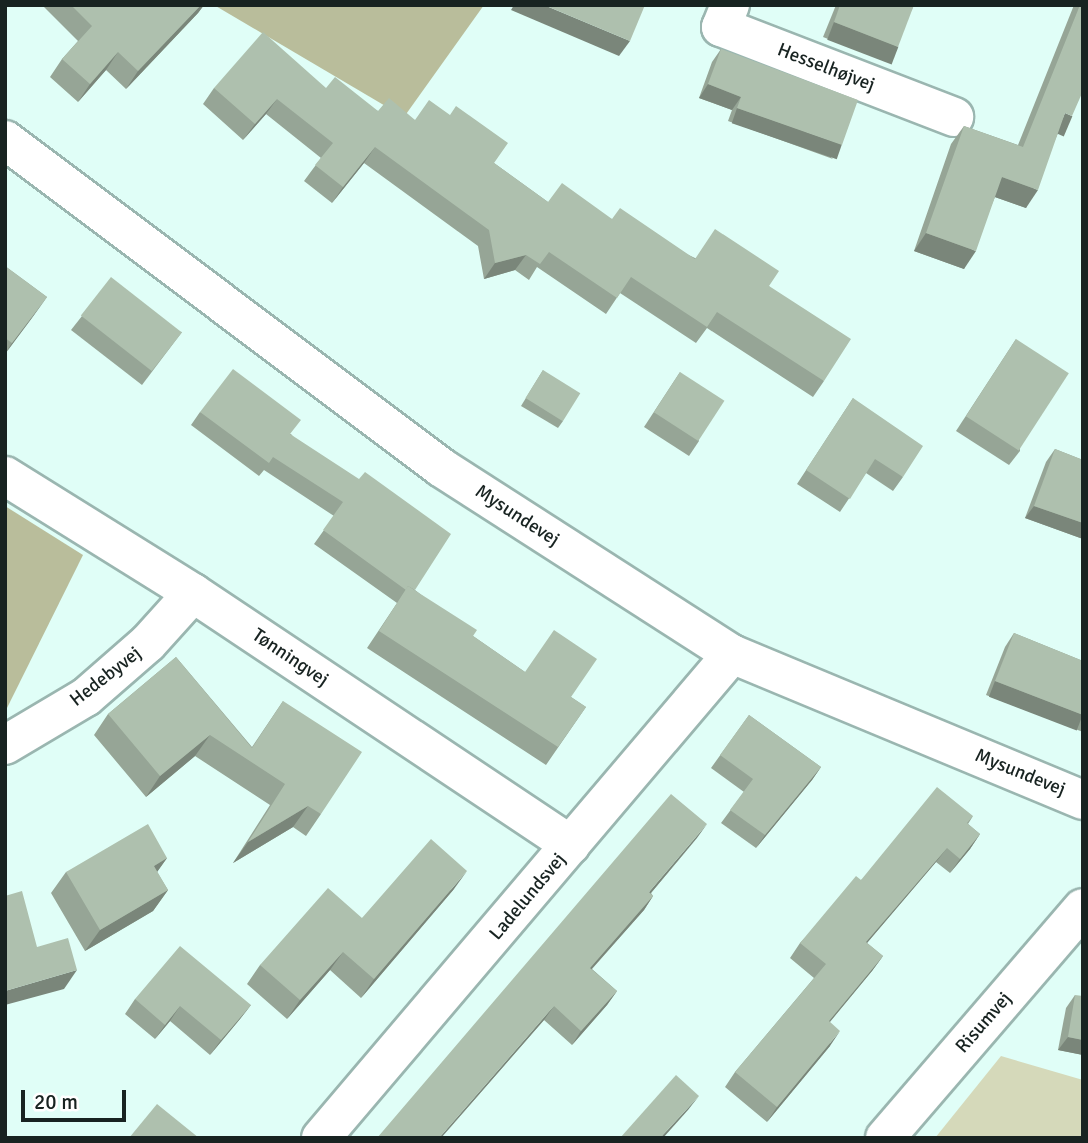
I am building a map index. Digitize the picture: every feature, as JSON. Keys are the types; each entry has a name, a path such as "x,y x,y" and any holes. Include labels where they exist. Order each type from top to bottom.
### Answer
{"street":[{"name":"Hesselhøjvej","path":"730,5 721,27 954,117"},
{"name":"Mysundevej","path":"5,140 442,468 732,654 1083,800"},
{"name":"Tønningvej","path":"5,476 193,593 571,845"},
{"name":"Hedebyvej","path":"5,744 86,696 148,643 193,593"},
{"name":"Ladelundsvej","path":"321,1138 732,654"},
{"name":"Risumvej","path":"885,1138 1083,908"}],"green space":[{"path":"214,5 484,5 404,117"},
{"path":"5,506 83,555 5,712"},
{"path":"1001,1056 1083,1080 1083,1138 935,1138"}],"building":[{"path":"71,5 201,5 138,71 118,52 90,84 62,59 92,26"},
{"path":"544,5 645,5 630,41"},
{"path":"840,5 914,5 898,47 834,22"},
{"path":"1080,5 1083,5 1083,91 1072,116 1065,113 1038,190 1002,177 976,251 926,233 964,126 1023,147"},
{"path":"263,32 326,88 335,77 378,111 389,98 415,120 429,100 450,115 456,106 508,143 494,163 548,202 562,183 612,219 620,208 695,259 715,229 779,271 769,286 851,339 824,381 717,312 707,327 631,277 617,298 549,252 540,264 526,255 495,263 489,230 375,147 343,187 315,165 333,143 277,99 255,124 214,88"},
{"path":"721,49 858,100 842,145 737,108 741,97 708,84"},
{"path":"5,266 47,297 12,343 5,338"},
{"path":"111,277 182,332 152,371 81,316"},
{"path":"1016,339 1069,373 1019,450 966,416"},
{"path":"233,369 301,420 290,434 359,479 365,472 451,534 415,590 408,586 406,590 323,530 343,502 273,457 269,463 200,412"},
{"path":"543,370 580,393 563,421 526,398"},
{"path":"680,372 724,401 698,441 654,412"},
{"path":"853,398 923,446 903,477 875,459 850,499 806,470"},
{"path":"1055,449 1083,460 1083,523 1034,506"},
{"path":"408,586 477,630 473,636 525,672 554,630 597,659 571,697 586,707 558,747 379,631"},
{"path":"1014,633 1083,661 1083,715 995,681"},
{"path":"176,657 252,748 283,701 362,752 321,814 308,806 248,842 285,784 210,735 160,776 108,714"},
{"path":"749,715 821,767 765,835 730,810 753,779 720,755"},
{"path":"937,787 973,816 967,823 980,834 960,859 947,848 866,942 883,956 829,1021 840,1031 777,1107 735,1072 826,964 800,943 856,876 861,880"},
{"path":"671,794 707,824 649,892 653,896 590,968 617,991 581,1031 554,1006 439,1138 377,1138"},
{"path":"148,824 167,858 154,866 168,890 100,930 66,872"},
{"path":"431,839 467,871 374,979 343,952 300,1000 260,965 328,888 362,918"},
{"path":"22,891 37,947 68,938 77,970 5,991 5,896"},
{"path":"180,946 251,1005 221,1040 180,1006 165,1025 135,999"},
{"path":"1075,995 1083,996 1083,1040 1068,1037"},
{"path":"676,1075 699,1096 660,1138 620,1138"},
{"path":"157,1104 199,1138 129,1138"}]}
